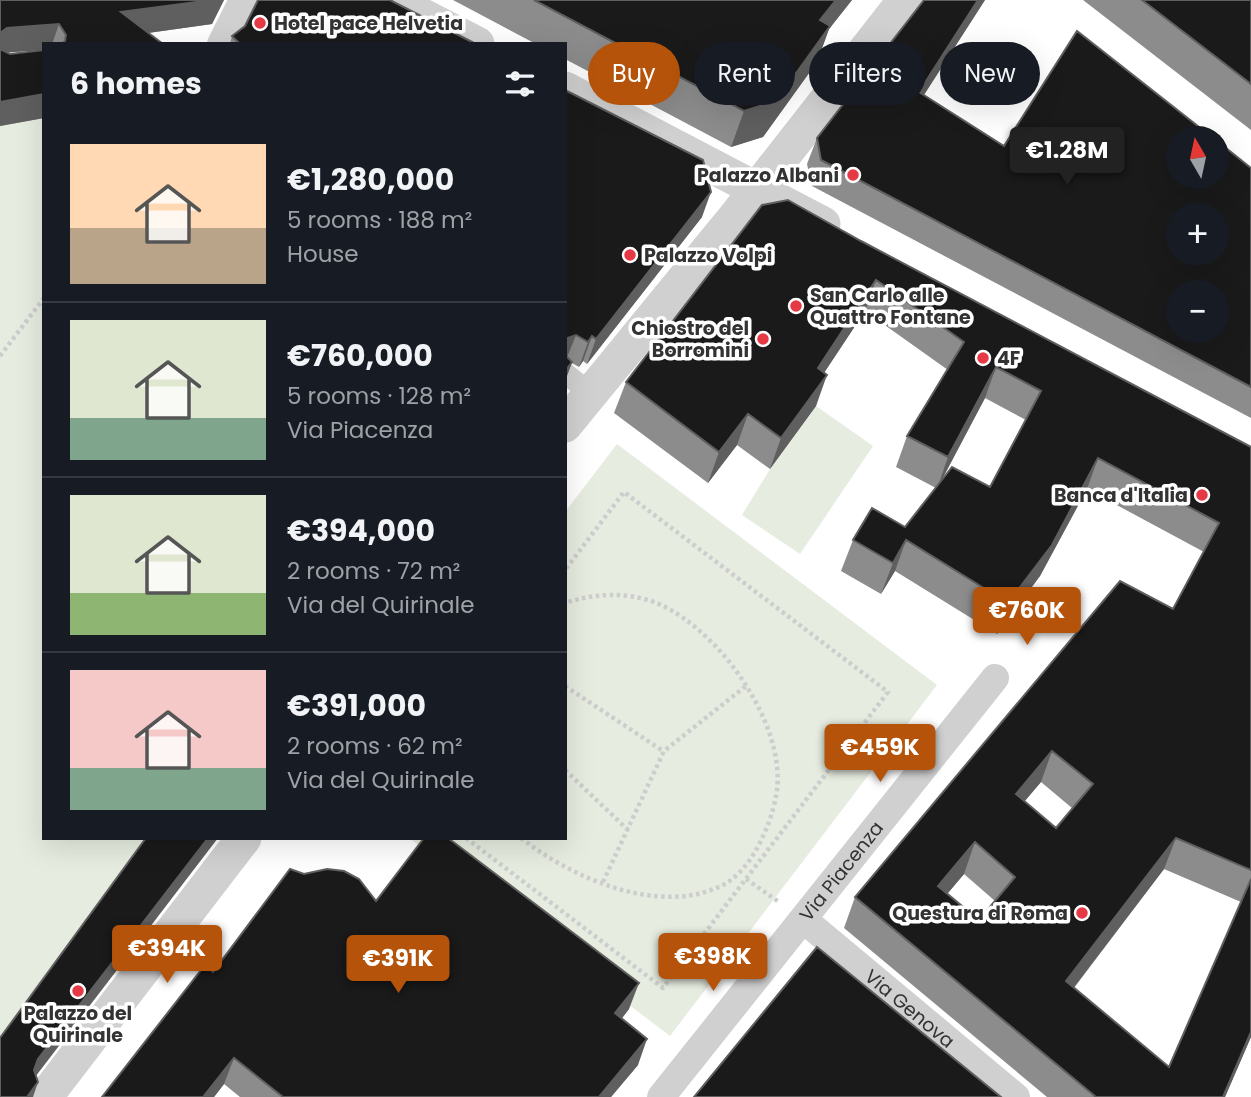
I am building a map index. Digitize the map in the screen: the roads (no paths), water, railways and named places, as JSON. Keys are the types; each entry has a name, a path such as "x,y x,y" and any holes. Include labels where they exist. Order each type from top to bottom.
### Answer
{"street":[{"path":"222,42 243,0"},
{"path":"392,0 473,42"},
{"path":"567,419 578,383 758,188 905,0"},
{"path":"567,90 852,239"},
{"name":"Via Piacenza","path":"661,1097 995,678"},
{"path":"46,1097 242,840"},
{"name":"Via Genova","path":"804,920 1016,1097"}],"place":[{"name":"Hotel pace Helvetia","path":"260,23"},
{"name":"Palazzo Albani","path":"853,175"},
{"name":"Palazzo Volpi","path":"630,255"},
{"name":"San Carlo alle Quattro Fontane","path":"796,306"},
{"name":"Chiostro del Borromini","path":"763,339"},
{"name":"4F","path":"983,358"},
{"name":"Banca d'Italia","path":"1202,495"},
{"name":"Questura di Roma","path":"1082,913"},
{"name":"Palazzo del Quirinale","path":"78,991"}]}
